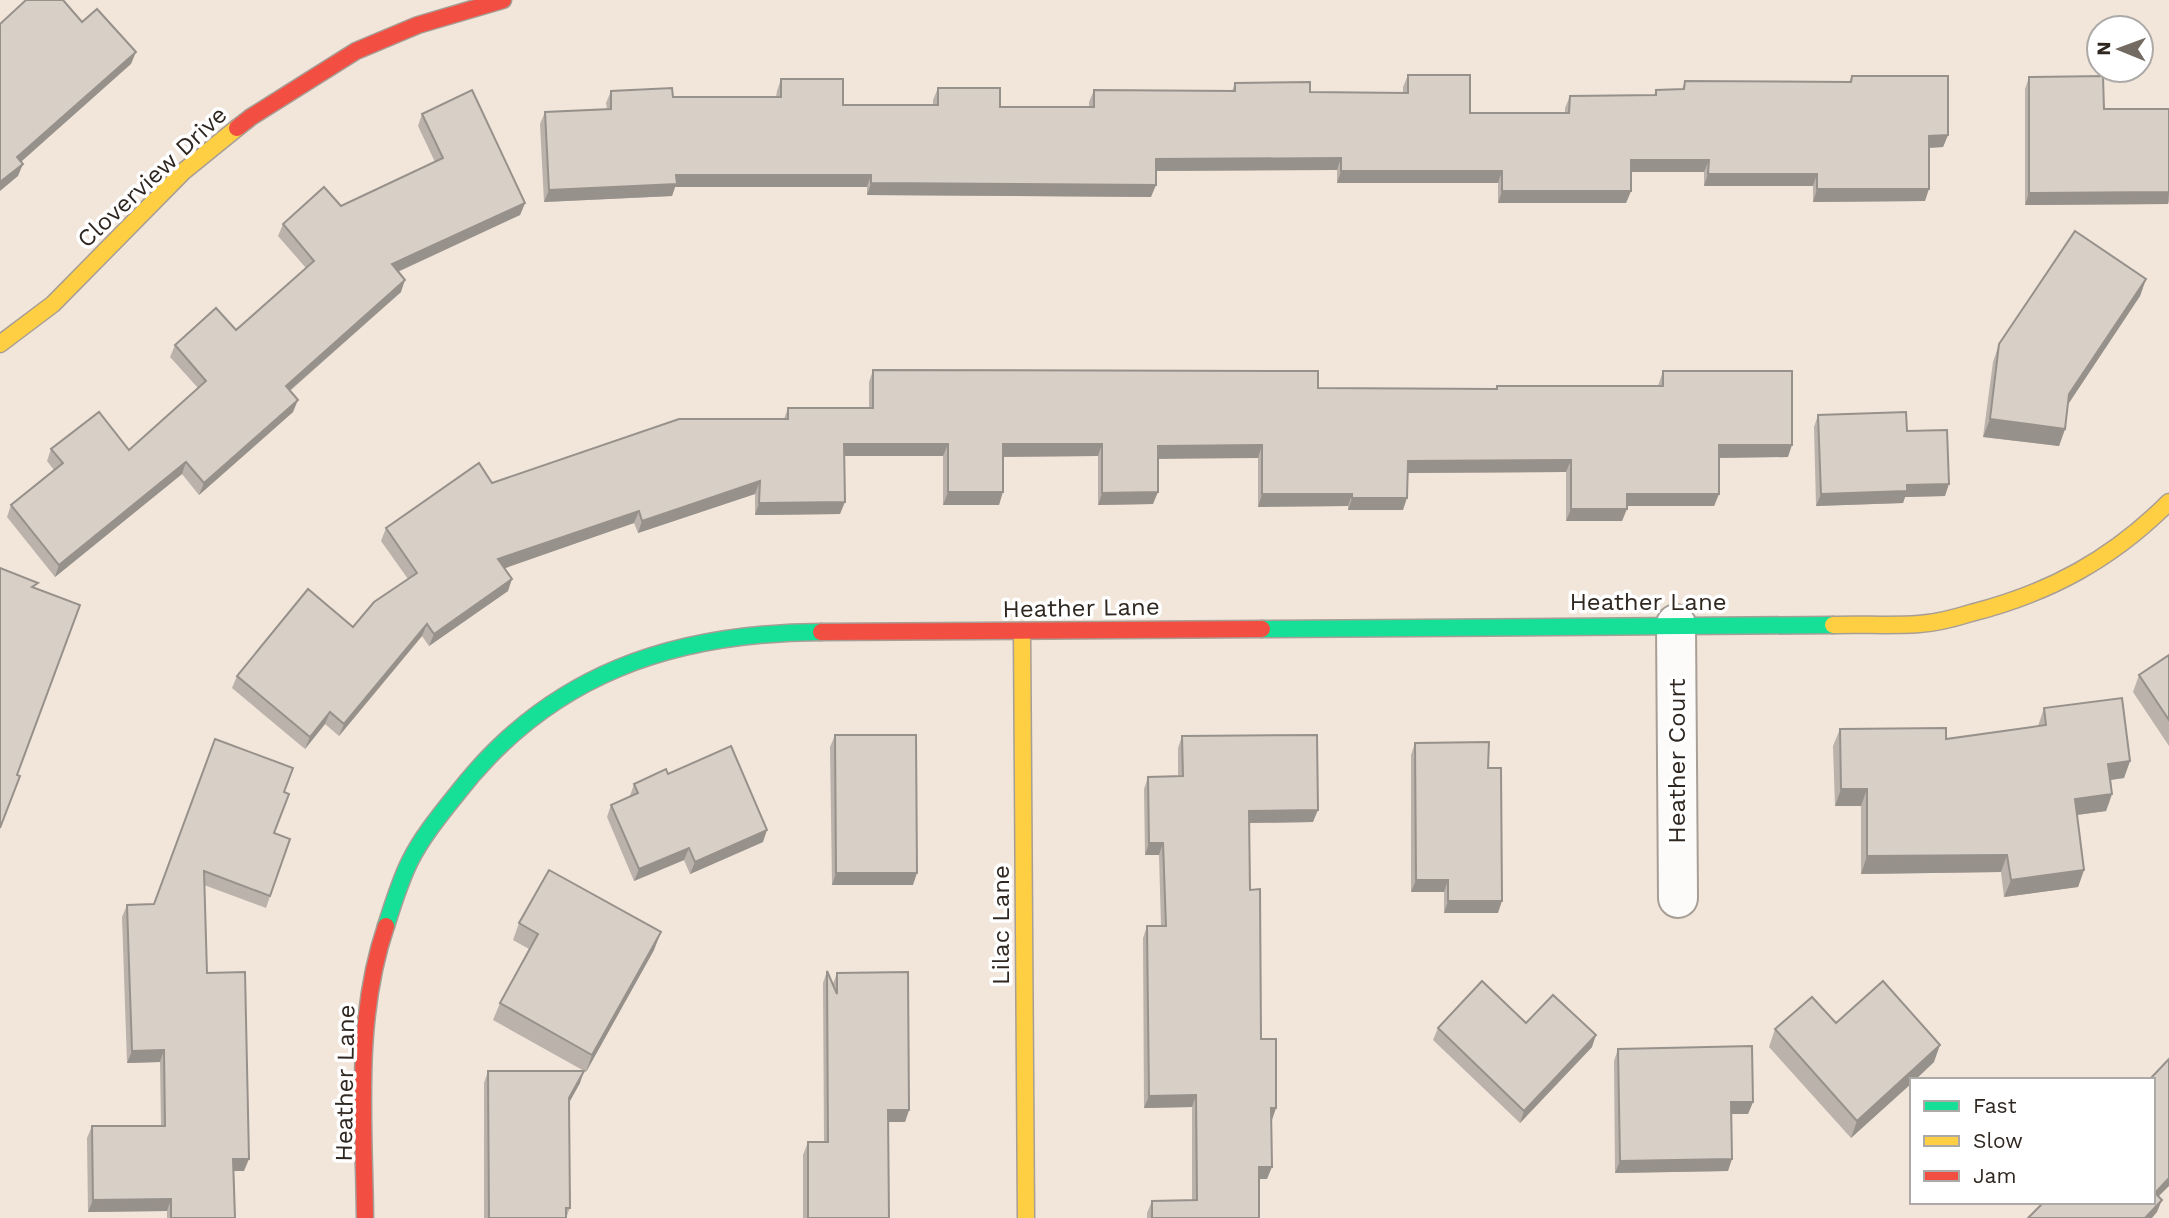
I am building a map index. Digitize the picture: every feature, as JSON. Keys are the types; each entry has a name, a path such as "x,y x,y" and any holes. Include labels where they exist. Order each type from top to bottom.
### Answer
{"street":[{"name":"Cloverview Drive","path":"0,344 53,303 184,171 251,117 356,51 418,25 503,0"},
{"name":"Heather Lane","path":"365,1218 364,1054 371,982 383,931 411,858 460,786 496,745 538,710 581,684 643,657 732,635 774,632 1909,624 1966,617 2026,598 2078,574 2128,541 2169,502"},
{"name":"Heather Court","path":"1676,624 1678,898"},
{"name":"Lilac Lane","path":"1022,631 1026,1218"}],"building":[{"path":"26,0 63,0 82,22 97,9 136,52 17,157 23,164 0,182 0,24"},
{"path":"1408,75 1470,75 1470,113 1569,113 1570,96 1656,95 1656,90 1684,89 1685,81 1851,82 1852,76 1948,76 1948,135 1929,136 1929,189 1817,189 1817,174 1708,174 1709,160 1631,160 1631,191 1502,191 1502,171 1341,171 1341,158 1156,159 1156,185 871,183 871,175 676,175 677,184 549,190 545,112 611,109 611,91 672,88 673,97 781,97 781,79 843,79 843,105 938,105 938,88 1000,88 1000,107 1094,107 1094,90 1235,91 1235,83 1310,82 1310,92 1408,93"},
{"path":"2085,76 2085,84 2103,84 2104,109 2169,109 2169,192 2029,193 2029,77"},
{"path":"472,90 525,203 392,264 405,280 286,386 298,400 204,483 186,462 59,565 11,505 63,463 51,449 99,412 129,450 206,381 175,345 216,308 236,330 314,261 283,224 324,187 341,206 443,158 422,114"},
{"path":"2075,231 2146,279 2069,394 2065,429 1990,419 1999,344"},
{"path":"873,370 1318,371 1318,388 1497,389 1497,386 1663,386 1663,371 1792,371 1792,445 1719,445 1719,494 1627,494 1627,509 1571,509 1571,460 1408,461 1407,498 1352,498 1352,494 1262,494 1262,445 1158,446 1158,492 1102,493 1102,444 1003,444 1003,492 948,492 948,444 844,444 845,502 759,503 760,481 642,521 639,511 498,559 512,579 434,634 427,624 344,724 330,712 310,737 237,676 308,589 353,627 374,602 417,573 386,528 479,463 492,483 679,419 788,419 788,408 873,408"},
{"path":"1906,412 1907,431 1947,430 1949,484 1907,485 1907,491 1821,494 1818,415"},
{"path":"0,568 38,583 32,587 80,605 0,828"},
{"path":"2169,655 2169,720 2139,675"},
{"path":"2122,698 2130,761 2108,764 2112,794 2075,799 2084,870 2011,880 2007,855 1867,856 1867,789 1841,789 1840,729 1946,728 1946,739 2046,725 2044,708"},
{"path":"835,735 916,735 917,873 836,873"},
{"path":"1317,735 1318,810 1249,811 1250,890 1260,889 1261,1039 1276,1039 1276,1108 1271,1108 1272,1167 1259,1167 1259,1218 1152,1218 1152,1201 1197,1200 1196,1095 1149,1096 1147,926 1166,926 1163,843 1149,843 1148,777 1183,776 1182,736"},
{"path":"215,739 293,768 284,792 289,794 274,833 290,839 270,896 204,871 207,973 245,972 249,1159 233,1159 235,1218 171,1218 171,1199 93,1200 92,1126 165,1126 164,1050 132,1051 127,905 154,904"},
{"path":"1489,742 1488,768 1501,768 1502,901 1448,901 1448,880 1416,880 1415,743"},
{"path":"731,746 767,830 695,862 689,848 639,869 611,805 638,793 634,784 666,769 668,774"},
{"path":"549,870 661,932 592,1055 500,1003 538,934 519,923"},
{"path":"827,971 837,994 837,973 908,972 909,1110 888,1110 889,1218 808,1218 808,1142 828,1142"},
{"path":"1482,981 1526,1023 1553,995 1596,1035 1524,1111 1438,1028"},
{"path":"1883,981 1940,1045 1857,1121 1775,1029 1812,997 1836,1023"},
{"path":"1752,1046 1753,1102 1731,1102 1732,1159 1620,1161 1618,1049"},
{"path":"2169,1059 2169,1178 2155,1193 2155,1078 2151,1078"},
{"path":"488,1071 584,1071 569,1098 570,1208 566,1208 566,1218 489,1218"},
{"path":"2155,1193 2162,1200 2145,1218 2028,1218 2042,1204 2155,1204"}],"traffic: fast":[{"path":"1262,629 1833,625"},
{"path":"386,926 406,869 426,835 492,753 531,719 573,691 618,669 665,652 714,641 766,634 821,632"}],"traffic: slow":[{"path":"0,344 53,304 184,171 237,128"},
{"path":"1833,625 1932,623 2000,605 2053,584 2102,557 2125,541 2169,502"},
{"path":"1022,631 1026,1218"}],"traffic: jam":[{"path":"237,128 356,51 418,25 503,0"},
{"path":"821,632 1262,629"},
{"path":"365,1218 365,1034 369,998 386,926"}]}
